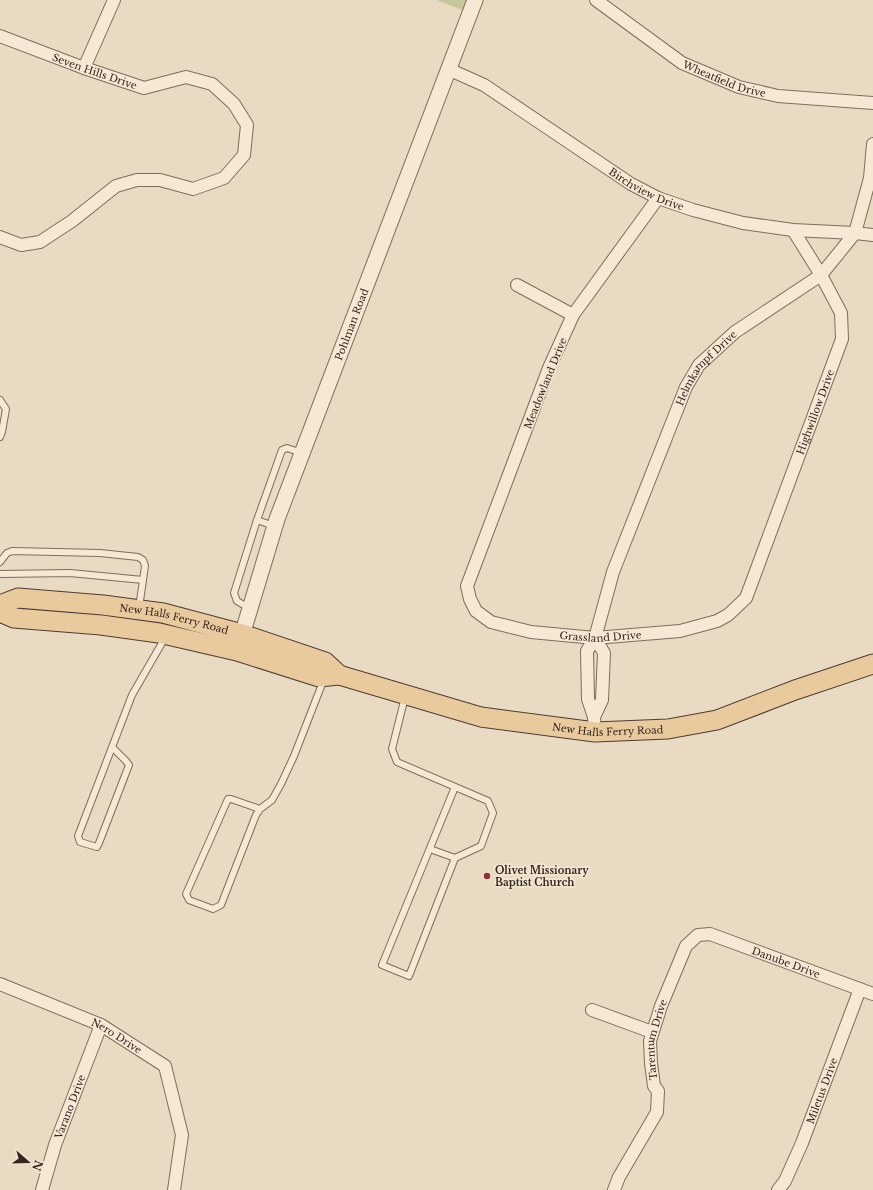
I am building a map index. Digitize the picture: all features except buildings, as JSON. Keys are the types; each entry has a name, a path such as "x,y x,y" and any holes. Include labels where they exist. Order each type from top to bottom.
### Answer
{"main road":[{"name":"New Halls Ferry Road","path":"0,604 18,598 103,605 163,613 239,643"},
{"name":"New Halls Ferry Road","path":"0,612 14,618 101,625 167,635 239,643 325,662 332,675 406,694 482,717 668,729 717,720 795,690 873,664"}],"street":[{"path":"84,68 114,0"},
{"name":"Pohlman Road","path":"239,643 274,526 475,0"},
{"name":"Wheatfield Drive","path":"596,0 682,63 739,87 778,96 873,103"},
{"name":"Seven Hills Drive","path":"0,36 84,68 144,88 186,77 212,84 234,104 247,125 244,155 224,178 193,189 160,180 137,180 116,186 72,221 40,242 21,245 0,237"},
{"name":"Birchview Drive","path":"448,69 484,85 630,184 658,198 693,210 742,222 793,230 855,233 873,236"},
{"name":"Helmkampf Drive","path":"594,724 588,699 587,651 595,638 612,572 686,387 699,365 735,332 821,275 855,233 870,178 873,144"},
{"name":"Meadowland Drive","path":"467,586 549,368 573,315 658,198"},
{"name":"Highwillow Drive","path":"746,598 842,339 841,313 821,275 793,230"},
{"path":"517,285 573,315"},
{"name":"Grassland Drive","path":"467,586 470,599 476,611 491,622 531,632 595,638 680,631 717,621 728,615 746,598"},
{"path":"594,724 602,700 604,653 595,638"},
{"name":"Danube Drive","path":"698,935 710,934 873,994"},
{"name":"Tarentum Drive","path":"614,1190 618,1177 657,1112 658,1091 654,1086 651,1063 650,1041 652,1032 686,946 698,935"},
{"name":"Nero Drive","path":"0,984 101,1025 165,1066 182,1135 174,1190"},
{"name":"Miletus Drive","path":"778,1190 784,1181 802,1143 860,989"},
{"path":"592,1010 652,1032"},
{"name":"Varano Drive","path":"42,1190 55,1145 101,1025"}],"lane":[{"path":"0,400 6,409 1,434"},
{"path":"250,608 237,601 234,593 257,520 282,450 287,448 302,453"},
{"path":"257,520 274,526"},
{"path":"0,562 7,553 12,551 100,553 138,557 143,560 145,566 138,610"},
{"path":"0,574 70,573 143,580"},
{"path":"112,747 129,765 97,847 80,842 78,836 112,747 132,695 167,635"},
{"path":"260,809 228,799 186,894 189,900 213,909 221,905 256,815 260,809 272,800 281,784 332,675"},
{"path":"406,694 392,748 397,762 488,801 493,813 481,846 455,858 409,976 382,964 455,787"},
{"path":"430,848 455,858"}],"green space":[{"path":"437,0 469,0 465,11"}],"place":[{"name":"Olivet Missionary Baptist Church","path":"487,876"}]}
